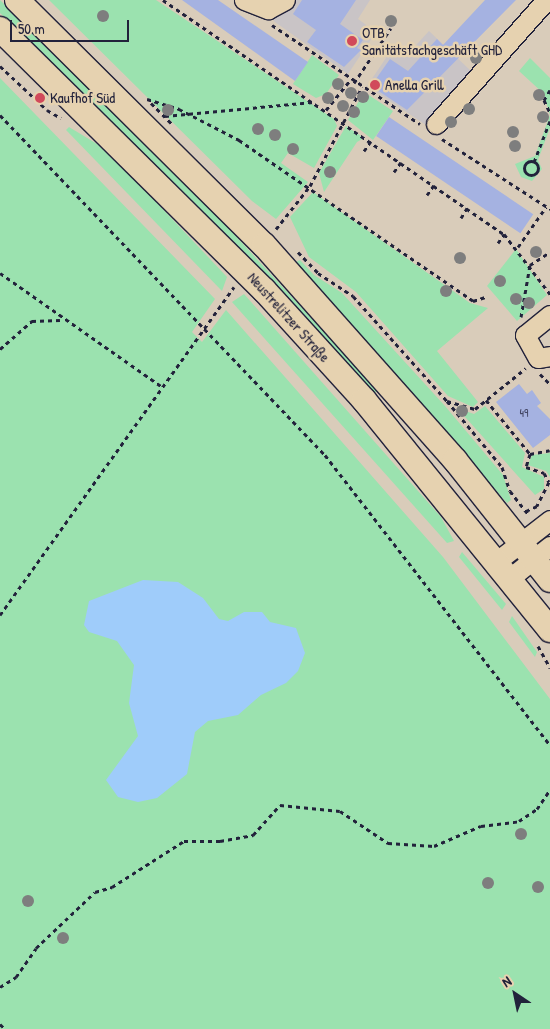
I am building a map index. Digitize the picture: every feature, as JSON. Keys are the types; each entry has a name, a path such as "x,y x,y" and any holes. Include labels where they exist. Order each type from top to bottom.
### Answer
{"main road":[{"name":"Neustrelitzer Straße","path":"16,0 264,245 535,549 550,580"},
{"name":"Neustrelitzer Straße","path":"0,29 264,290 364,400 503,569 550,630"}],"street":[{"path":"251,4 276,7 285,0"},
{"path":"433,129 546,0"},
{"path":"544,357 525,335 550,315"},
{"path":"503,569 535,549 550,520"}],"path":[{"path":"163,0 315,102 504,234 518,247 550,294"},
{"path":"251,4 272,25 350,80 433,129 550,209"},
{"path":"354,82 391,28"},
{"path":"0,66 47,110"},
{"path":"326,110 350,80"},
{"path":"275,230 310,186 342,121 362,87"},
{"path":"550,90 544,100 550,113"},
{"path":"293,101 302,94"},
{"path":"147,99 186,112 239,140 310,186 472,300 485,297"},
{"path":"165,116 186,112 293,101 315,102"},
{"path":"0,115 203,331 266,389 325,455 550,745"},
{"path":"534,162 524,166 527,173 537,172 534,162 550,121"},
{"path":"364,151 371,141"},
{"path":"394,172 401,162"},
{"path":"427,194 434,185"},
{"path":"518,247 546,207"},
{"path":"461,218 468,208"},
{"path":"498,243 504,234"},
{"path":"522,321 530,266 550,252"},
{"path":"0,273 63,321 162,387"},
{"path":"0,615 131,437 162,387 224,301"},
{"path":"0,349 32,321 63,321"},
{"path":"447,401 475,409 544,357"},
{"path":"486,400 530,454"},
{"path":"530,454 550,450"},
{"path":"530,454 526,467 544,472 549,482 536,506"},
{"path":"502,467 517,500 526,511"},
{"path":"0,987 16,977 36,948 54,936 95,892 112,887 184,841 220,841 253,835 280,805 340,811 388,843 434,846 481,826 519,821 537,809 550,790"},
{"path":"0,1024 5,1029"}],"shaded area":[{"path":"256,0 370,0 358,19 376,32 348,74 275,22"},
{"path":"429,31 472,72 426,125 367,86 390,52 396,48 407,55"}],"green space":[{"path":"0,0 182,178 378,390 373,394 176,185 0,13"},
{"path":"49,0 156,0 334,119 337,126 314,168 288,153 281,163 308,182 276,219 252,201"},
{"path":"312,55 339,75 326,94 316,98 293,84"},
{"path":"530,58 550,78 550,115 543,93 519,71"},
{"path":"0,78 215,299 192,332 202,342 226,310 443,557 550,699 550,1029 0,1029"},
{"path":"364,92 393,111 373,140 348,120"},
{"path":"550,115 550,128 538,160 542,169 532,181 521,177 515,164 535,156"},
{"path":"346,126 364,138 357,142 324,192 319,173"},
{"path":"69,127 107,150 227,277 222,291 66,130"},
{"path":"313,192 470,303 488,308 437,351 478,402 473,407 448,396 356,292 309,257 290,217"},
{"path":"516,249 547,295 517,321 487,286"},
{"path":"300,260 314,275 342,293 445,406 503,475 511,500 507,503 499,494 296,262"},
{"path":"244,294 441,517 454,541 447,543 232,302"},
{"path":"485,406 525,453 522,467 544,477 544,489 535,495 457,408 474,414"},
{"path":"550,453 550,477 546,471 528,465 532,455"},
{"path":"462,552 506,604 502,610 459,557"},
{"path":"512,616 537,652 535,657 509,622"}],"water":[{"path":"143,580 178,582 203,598 219,619 228,621 244,612 262,612 270,622 296,628 305,653 298,671 286,683 261,695 238,715 208,721 195,732 187,774 157,798 138,802 118,797 106,780 138,736 129,703 134,665 117,641 89,632 84,625 89,601"}],"building":[{"path":"182,0 218,0 308,62 295,81"},
{"path":"302,0 356,0 340,24 363,40 357,48 361,50 344,67 307,42 316,30 293,14"},
{"path":"485,0 516,0 407,110 371,86 390,59 408,71 437,39 443,45"},
{"path":"389,117 533,214 520,233 376,136"},
{"path":"519,384 527,394 532,390 541,403 537,406 550,419 550,435 533,448 496,402"}],"place":[{"name":"OTB Sanitätsfachgeschäft GHD","path":"352,41"},
{"name":"Anella Grill","path":"375,85"},
{"name":"Kaufhof Süd","path":"40,98"}]}
